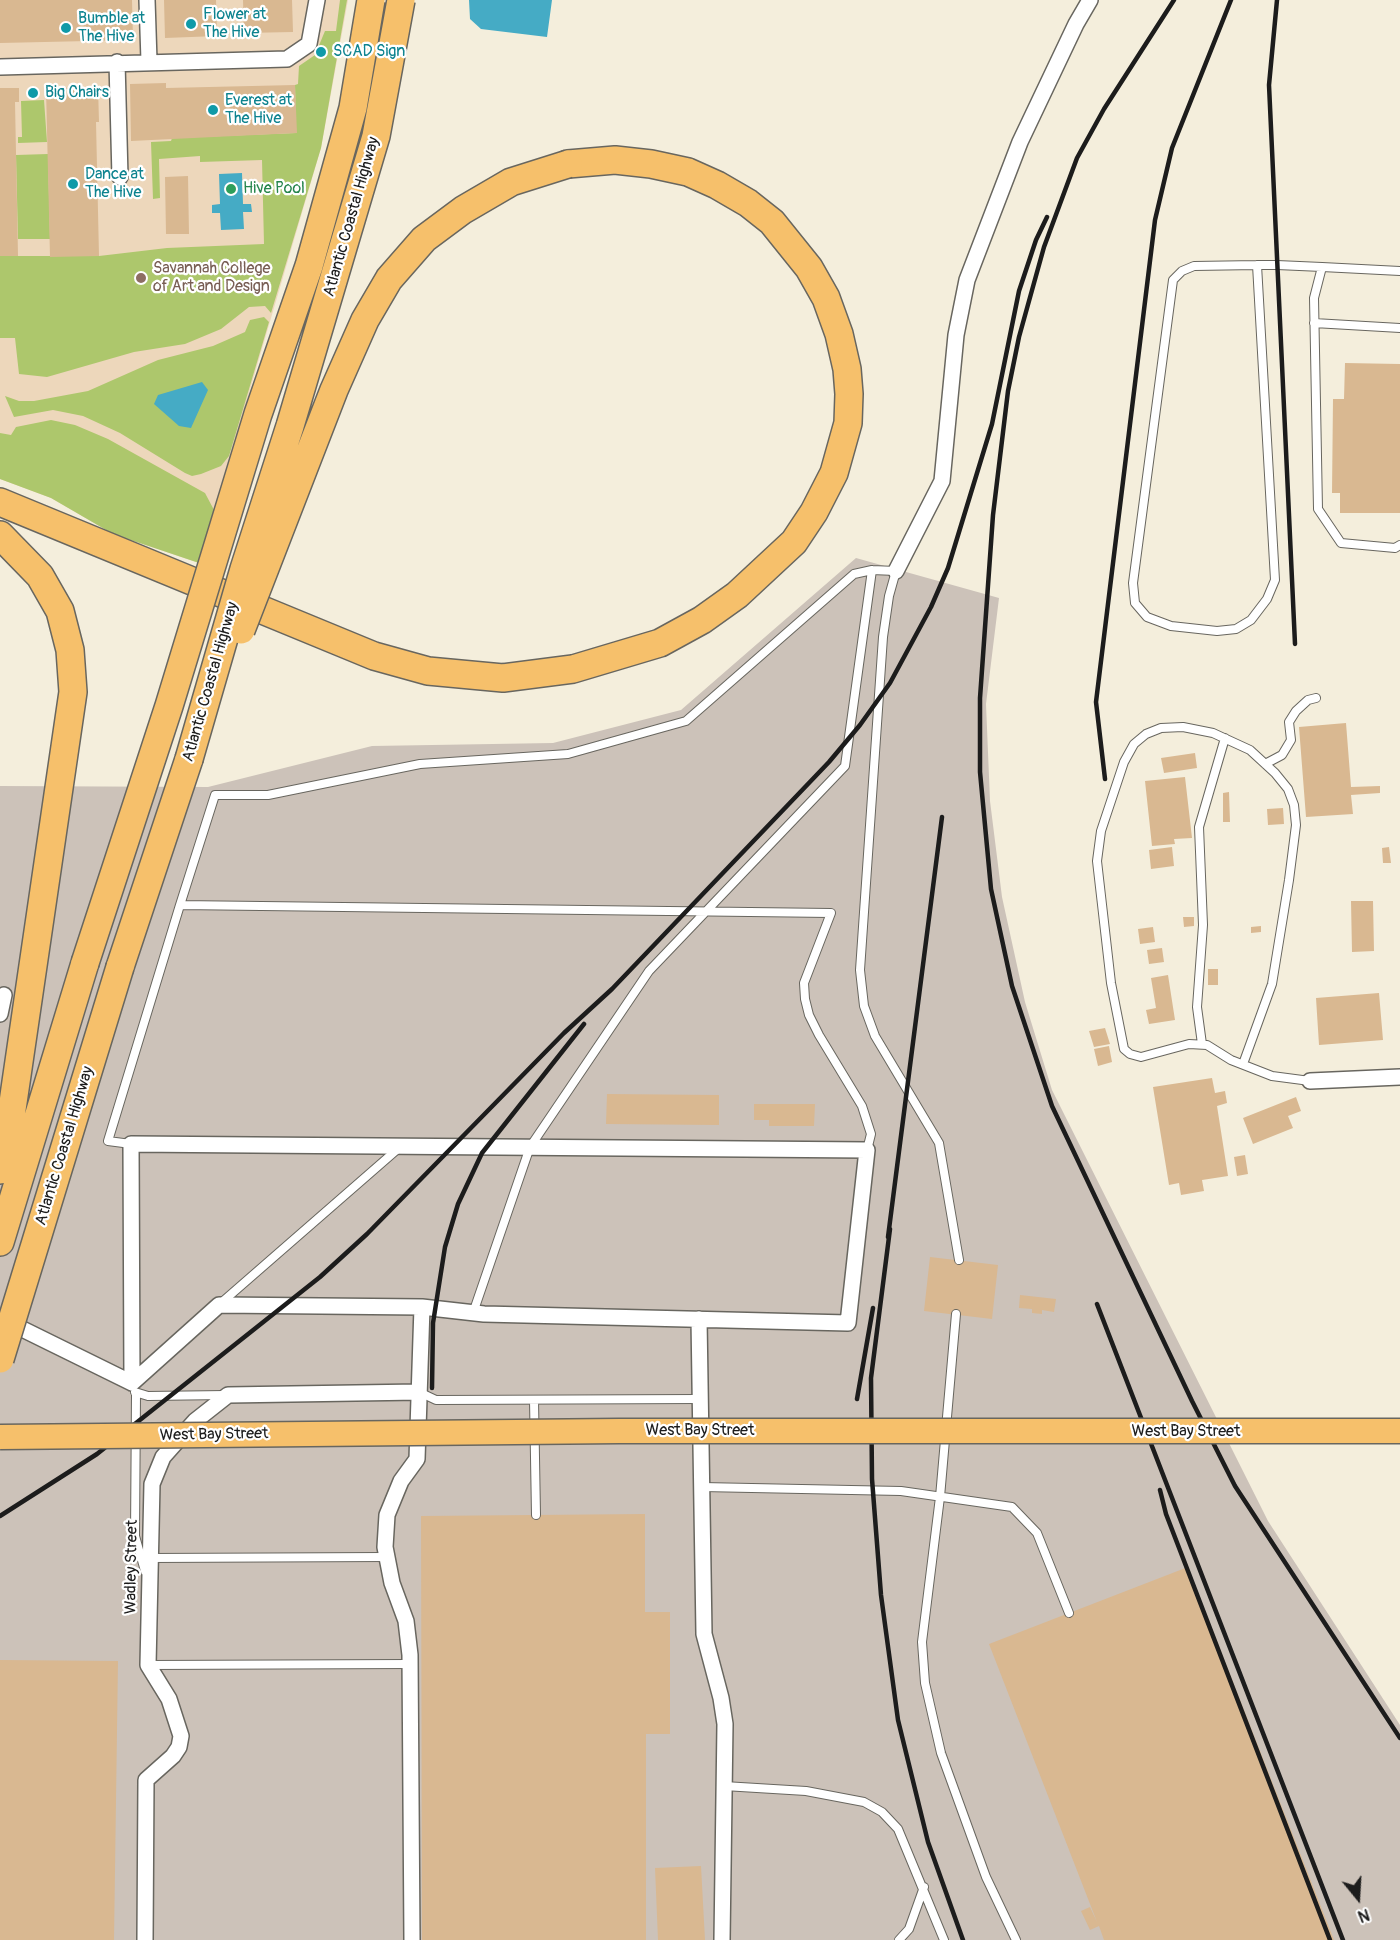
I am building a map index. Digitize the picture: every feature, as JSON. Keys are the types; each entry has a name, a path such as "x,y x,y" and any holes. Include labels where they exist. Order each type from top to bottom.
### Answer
{"highway":[{"name":"Atlantic Coastal Highway","path":"0,1242 85,963 212,570 258,414 309,266 352,108 371,0"},
{"name":"Atlantic Coastal Highway","path":"0,1359 120,967 189,759 243,569 290,426 376,136 401,0"},
{"path":"0,502 374,656 428,671 503,678 573,669 660,643 702,620 737,595 794,542 814,512 834,473 844,440 849,394 847,369 838,334 826,298 809,268 772,222 748,203 717,185 688,172 651,164 615,160 568,164 511,182 463,210 424,239 389,279 365,320 316,434 267,567 189,759"},
{"path":"0,535 40,576 60,611 70,651 73,692 10,1123 0,1170"}],"main road":[{"name":"West Bay Street","path":"0,1437 619,1431 1400,1431"}],"street":[{"path":"147,0 149,61"},
{"path":"0,67 149,61 287,59 309,44 317,0"},
{"path":"896,571 942,480 956,335 967,280 1020,142 1076,24 1090,0"},
{"path":"117,62 120,177"},
{"path":"0,1014 4,994"},
{"path":"1310,1081 1400,1077"},
{"path":"131,1144 867,1150 848,1323 473,1313 422,1307 219,1305 134,1388 131,1144"},
{"path":"412,1940 410,1664 406,1621 392,1583 387,1557 387,1515 401,1480 417,1459 422,1307"},
{"path":"0,1318 134,1388"},
{"path":"699,1319 704,1634 721,1698 725,1724 722,1940"},
{"path":"228,1395 419,1392"},
{"name":"Wadley Street","path":"148,1665 152,1484 163,1457 195,1421 228,1395"},
{"path":"145,1940 146,1780 173,1756 179,1747 181,1736 169,1700 148,1665"}],"lane":[{"path":"1257,265 1275,580 1268,599 1251,620 1236,628 1217,631 1171,626 1147,617 1136,603 1133,583 1173,280 1182,271 1194,266 1257,265 1400,271"},
{"path":"1322,267 1314,298 1318,509 1341,543 1395,548 1400,545"},
{"path":"1314,323 1400,328"},
{"path":"473,1313 530,1147 650,971 845,766 872,570"},
{"path":"131,1144 108,1142 215,795 268,795 420,764 568,754 686,721 854,574 872,570 896,571 888,596 883,638 860,970 864,1006 875,1036 939,1143 959,1260"},
{"path":"1265,764 1282,755 1291,740 1289,722 1296,711 1308,700 1316,698"},
{"path":"1243,1064 1272,984 1296,825 1294,806 1288,789 1250,750 1213,733 1183,727 1161,728 1146,734 1134,744 1124,762 1101,831 1097,861 1108,960 1124,1049 1130,1054 1141,1057 1202,1044 1243,1064 1272,1076 1310,1081"},
{"path":"1202,1044 1197,1007 1203,925 1199,827 1225,738"},
{"path":"180,905 831,912 804,983 805,999 808,1015 862,1106 871,1134 867,1150"},
{"path":"219,1305 401,1146"},
{"path":"956,1314 940,1497 922,1642 925,1683 941,1753 986,1877 1016,1940"},
{"path":"150,1587 135,1536 134,1388 228,1395"},
{"path":"419,1392 436,1400 700,1399"},
{"path":"534,1400 536,1515"},
{"path":"702,1487 901,1491 1012,1507 1037,1533 1069,1613"},
{"path":"150,1558 387,1557"},
{"path":"148,1665 410,1664"},
{"path":"724,1786 806,1791 864,1802 882,1812 898,1828 944,1940"},
{"path":"899,1940 909,1929 924,1887"}],"shaded area":[{"name":"Savannah College of Art and Design","path":"0,0 348,0 321,148 199,563 113,534 51,498 0,479"},
{"path":"856,558 999,598 986,704 990,801 1002,897 1025,1002 1052,1090 1268,1521 1400,1725 1400,1940 0,1940 0,786 208,787 372,746 553,743 681,710"}],"green space":[{"path":"340,0 347,0 321,148 271,313 265,306 249,307 221,329 185,344 134,352 47,377 19,374 15,338 0,338 0,256 99,256 167,248 264,244 262,160 200,162 200,156 159,159 160,198 153,199 151,142 171,141 172,138 296,133 295,85 298,84 299,66 315,55 325,31 336,31"},
{"path":"44,100 47,142 18,143 18,137 22,137 21,101"},
{"path":"48,154 50,239 18,239 16,155"},
{"path":"264,317 269,322 229,456 221,466 201,474 192,476 185,473 120,433 83,416 53,410 14,417 5,396 19,401 34,401 88,391 158,360 213,346 245,332 250,320"},
{"path":"51,420 75,425 108,439 205,493 214,510 199,563 113,534 51,498 0,479 0,433 11,435 16,427"}],"water":[{"path":"469,0 552,0 547,37 481,29 470,19"},
{"name":"Hive Pool","path":"242,173 243,204 251,204 252,212 243,212 244,229 221,230 220,213 212,213 212,205 220,204 219,174"},
{"path":"202,382 208,390 191,428 179,426 154,404 158,395"}],"building":[{"name":"Bumble at The Hive","path":"0,0 132,0 133,40 0,43"},
{"name":"Flower at The Hive","path":"164,0 216,0 217,36 165,38"},
{"path":"243,0 292,0 293,32 244,33"},
{"name":"Everest at The Hive","path":"166,83 166,88 295,85 297,133 131,141 130,84"},
{"name":"Dance at The Hive","path":"98,87 99,122 96,122 99,256 50,257 46,88"},
{"path":"0,88 19,88 19,102 15,102 18,256 0,256"},
{"path":"188,176 189,234 166,234 165,177"},
{"path":"1345,363 1400,364 1400,513 1340,513 1340,493 1332,493 1333,399 1344,399"},
{"path":"1346,723 1351,787 1380,786 1380,793 1351,795 1353,814 1306,817 1299,727"},
{"path":"1195,753 1197,768 1164,773 1161,758"},
{"path":"1185,777 1192,838 1174,839 1175,844 1152,846 1145,781"},
{"path":"1229,792 1230,822 1223,822 1223,793"},
{"path":"1283,808 1284,824 1268,825 1267,809"},
{"path":"1172,847 1174,866 1151,869 1149,850"},
{"path":"1389,847 1391,863 1383,863 1382,848"},
{"path":"1351,901 1373,901 1374,951 1352,952"},
{"path":"1183,917 1194,917 1194,926 1184,927"},
{"path":"1261,926 1261,932 1251,933 1251,927"},
{"path":"1153,927 1155,942 1140,944 1138,929"},
{"path":"1162,948 1164,962 1149,964 1147,950"},
{"path":"1208,969 1218,969 1218,985 1208,985"},
{"path":"1168,975 1175,1020 1149,1024 1146,1010 1156,1008 1151,978"},
{"path":"1379,993 1383,1040 1319,1045 1316,998"},
{"path":"1105,1028 1110,1044 1094,1047 1089,1031"},
{"path":"1109,1046 1112,1062 1098,1066 1094,1049"},
{"path":"1212,1078 1215,1093 1225,1091 1227,1103 1217,1106 1228,1176 1202,1180 1204,1191 1181,1195 1179,1183 1169,1185 1153,1087"},
{"path":"607,1094 719,1095 719,1125 606,1124"},
{"path":"1296,1097 1301,1111 1288,1116 1293,1128 1253,1144 1243,1118"},
{"path":"754,1104 815,1104 814,1126 769,1126 769,1120 754,1120"},
{"path":"1245,1155 1248,1174 1237,1176 1234,1157"},
{"path":"930,1257 998,1265 992,1319 924,1311"},
{"path":"1020,1295 1056,1299 1054,1312 1042,1310 1042,1314 1032,1313 1032,1309 1019,1308"},
{"path":"645,1514 645,1612 670,1612 670,1734 646,1734 646,1940 422,1940 421,1516"},
{"path":"1188,1567 1334,1940 1104,1940 1099,1926 1090,1930 1081,1911 1090,1907 1097,1922 989,1644"},
{"path":"0,1660 118,1661 114,1940 0,1940"},
{"path":"701,1866 705,1940 658,1940 655,1868"}],"railway":[{"path":"1174,0 1104,109 1077,158 1044,247 1019,337 1008,391 993,515 980,698 980,772 991,889 1012,986 1052,1106 1192,1401 1235,1486 1400,1738"},
{"path":"1105,779 1096,702 1155,220 1172,148 1231,0"},
{"path":"1277,0 1269,85 1295,644"},
{"path":"0,1516 97,1454 320,1277 367,1234 564,1033 612,989 829,762 860,725 890,683 931,607 948,568 992,424 1019,291 1036,240 1047,217"},
{"path":"888,1237 942,817"},
{"path":"432,1388 433,1323 445,1247 458,1204 482,1153 584,1024"},
{"path":"890,1229 871,1378 872,1479 881,1595 898,1720 928,1842 963,1940"},
{"path":"1097,1304 1343,1940"},
{"path":"857,1399 873,1308"},
{"path":"1160,1490 1166,1514 1330,1940"}],"place":[{"name":"Flower at The Hive","path":"191,24"},
{"name":"Bumble at The Hive","path":"66,28"},
{"name":"SCAD Sign","path":"321,52"},
{"name":"Big Chairs","path":"33,93"},
{"name":"Everest at The Hive","path":"213,110"},
{"name":"Dance at The Hive","path":"73,184"},
{"name":"Hive Pool","path":"231,189"},
{"name":"Savannah College of Art and Design","path":"141,278"}]}
